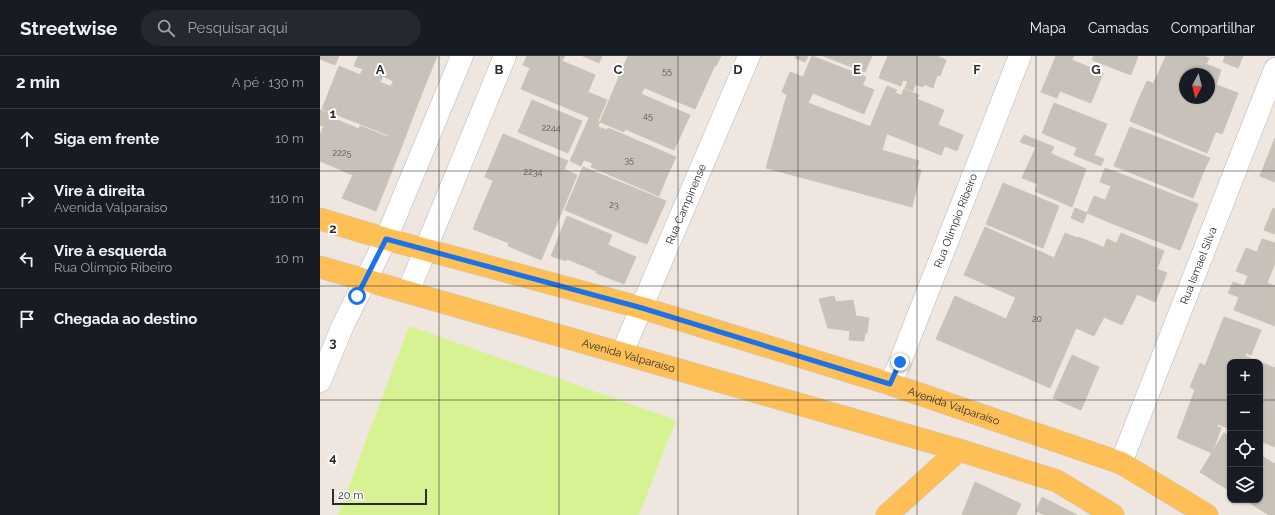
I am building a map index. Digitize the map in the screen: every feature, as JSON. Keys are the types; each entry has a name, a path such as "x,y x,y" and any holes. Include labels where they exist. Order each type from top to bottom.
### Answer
{"main road":[{"name":"Avenida Valparaíso","path":"320,219 425,250 642,308 890,384 1121,463 1208,515"},
{"name":"Avenida Valparaíso","path":"320,267 959,450 1057,481 1113,515"},
{"path":"887,515 959,450"}],"street":[{"path":"320,381 343,325 386,239 462,56"},
{"path":"408,292 505,56"},
{"name":"Rua Campinense","path":"622,353 749,56"},
{"name":"Rua Olímpio Ribeiro","path":"890,384 1020,56"},
{"name":"Rua Ismael Silva","path":"1121,463 1275,69"}],"green space":[{"path":"409,326 676,420 639,515 338,515"}],"building":[{"path":"320,56 339,56 335,65 320,59"},
{"path":"358,56 403,56 393,81 383,76 380,82 360,75 363,69 354,66"},
{"path":"403,56 437,56 420,98 391,87"},
{"path":"527,56 565,56 562,61 595,75 588,92 523,65"},
{"path":"583,56 602,56 599,63"},
{"path":"628,56 692,56 715,65 695,109 619,77"},
{"path":"692,56 721,56 716,66"},
{"path":"796,56 808,56 805,62 795,58"},
{"path":"812,56 866,77 852,109 813,93 808,103 794,98"},
{"path":"823,56 872,56 865,72"},
{"path":"888,56 937,56 946,60 940,76 930,72 923,87 881,72"},
{"path":"1056,56 1074,56 1072,60 1103,73 1091,103 1060,91 1057,98 1041,92"},
{"path":"1094,56 1138,56 1131,75 1092,60"},
{"path":"1166,56 1178,56 1167,80 1157,76"},
{"path":"1178,56 1203,56 1209,58 1206,64 1221,70 1216,85 1215,68 1179,68 1179,77 1173,92 1153,84 1157,76 1167,80"},
{"path":"1225,56 1243,56 1238,68 1223,62"},
{"path":"339,66 358,74 342,111 390,130 388,135 322,109"},
{"path":"530,68 607,100 598,121 521,89"},
{"path":"790,72 803,77 794,98 782,92"},
{"path":"881,72 903,80 901,86 879,78"},
{"path":"930,72 937,75 933,88 924,84"},
{"path":"358,74 406,92 402,101 355,81"},
{"path":"619,77 644,88 624,132 600,122"},
{"path":"1179,77 1179,94 1173,92"},
{"path":"355,81 402,101 390,130 342,111"},
{"path":"908,81 915,84 913,91 905,88"},
{"path":"1147,81 1179,94 1179,104 1204,104 1230,114 1222,134 1138,101"},
{"path":"1215,84 1238,93 1230,114 1204,104 1215,104"},
{"path":"862,85 874,90 864,114 852,109"},
{"path":"887,86 897,90 895,93 901,95 896,109 880,102"},
{"path":"904,89 919,95 917,99 944,110 938,125 896,109"},
{"path":"406,92 420,98 403,143 388,137"},
{"path":"641,94 690,115 674,150 625,129"},
{"path":"787,95 887,133 880,157 921,170 912,207 766,168"},
{"path":"532,100 582,121 568,153 518,132"},
{"path":"1138,101 1216,131 1207,153 1130,121"},
{"path":"880,102 951,130 941,155 870,127"},
{"path":"1054,103 1107,124 1094,155 1042,133"},
{"path":"320,110 329,113 324,126 320,125"},
{"path":"328,116 359,129 360,126 388,137 369,182 320,161 320,135"},
{"path":"589,118 600,122 581,166 570,161"},
{"path":"598,127 607,130 599,147 591,143"},
{"path":"1130,127 1170,142 1154,182 1114,166"},
{"path":"608,128 676,157 667,176 599,147"},
{"path":"951,130 963,135 957,151 945,146"},
{"path":"503,134 568,161 564,169 577,175 563,209 485,177"},
{"path":"1024,135 1054,147 1051,153 1020,142"},
{"path":"388,137 403,143 376,211 342,198 353,175 369,182"},
{"path":"1275,138 1275,182 1260,176"},
{"path":"1170,142 1192,151 1185,166 1203,173 1193,198 1154,182"},
{"path":"591,143 599,147 592,163 584,160"},
{"path":"599,147 667,176 659,196 591,167"},
{"path":"1036,147 1086,169 1072,207 1035,191 1038,184 1022,178"},
{"path":"1077,148 1104,159 1101,166 1074,155"},
{"path":"882,150 919,161 917,168 880,157"},
{"path":"1192,151 1210,158 1203,173 1185,166"},
{"path":"583,167 654,196 636,240 565,210"},
{"path":"1105,168 1129,177 1118,205 1105,201 1111,186 1100,182"},
{"path":"1129,177 1172,194 1154,240 1139,234 1142,227 1114,216"},
{"path":"493,181 530,196 509,243 473,229"},
{"path":"1003,183 1059,206 1043,248 986,224"},
{"path":"1172,194 1198,204 1180,250 1154,240"},
{"path":"530,196 563,209 541,260 508,246"},
{"path":"654,196 666,201 647,244 636,240"},
{"path":"1094,196 1118,205 1111,223 1087,213"},
{"path":"1075,208 1087,213 1083,223 1071,218"},
{"path":"1273,208 1275,209 1275,234 1264,230"},
{"path":"567,216 612,235 596,271 567,259 566,261 551,256"},
{"path":"1114,216 1142,227 1139,234 1111,223"},
{"path":"985,227 1097,277 1078,317 1055,307 1052,313 964,275"},
{"path":"1065,233 1077,238 1067,263 1054,258"},
{"path":"1121,233 1164,251 1157,269 1113,251"},
{"path":"1078,237 1108,249 1096,276 1067,263"},
{"path":"1107,239 1116,243 1113,251 1104,247"},
{"path":"1262,239 1275,243 1275,259 1257,252"},
{"path":"608,245 636,257 624,284 596,273"},
{"path":"1246,248 1275,259 1275,263 1267,283 1236,271"},
{"path":"1108,249 1167,273 1155,302 1096,276"},
{"path":"1248,276 1275,286 1275,326 1234,310 1239,297 1228,293 1233,282 1244,286"},
{"path":"1097,277 1137,294 1122,325 1104,317 1094,336 1074,327"},
{"path":"834,296 836,302 853,300 856,316 869,318 867,333 828,328 819,299"},
{"path":"955,296 1006,319 1016,297 1052,313 1023,376 936,339"},
{"path":"1055,307 1078,317 1075,323 1052,313"},
{"path":"1052,313 1075,323 1074,327 1076,328 1050,388 1023,376"},
{"path":"1224,317 1261,330 1251,355 1246,353 1244,359 1227,359 1227,402 1217,427 1221,428 1212,453 1177,438 1195,390 1190,387 1200,363 1205,366"},
{"path":"850,331 865,333 864,341 849,340"},
{"path":"1072,355 1099,367 1081,410 1053,398"},
{"path":"1245,356 1252,359 1244,359"},
{"path":"1263,363 1275,368 1275,447 1263,442"},
{"path":"1227,402 1227,428 1218,424"},
{"path":"1224,433 1227,435 1227,489 1200,472"},
{"path":"1263,457 1275,464 1275,515 1269,515 1250,503 1263,503"},
{"path":"975,482 994,491 990,498 982,495 978,502 969,497"},
{"path":"994,491 1021,504 1016,515 1004,515 978,502 982,495 990,498"},
{"path":"969,497 978,502 1004,515 962,515"},
{"path":"1042,497 1077,515 1045,515 1036,511"}],"route":[{"path":"357,296 386,239 642,308 890,384 900,362"}]}
